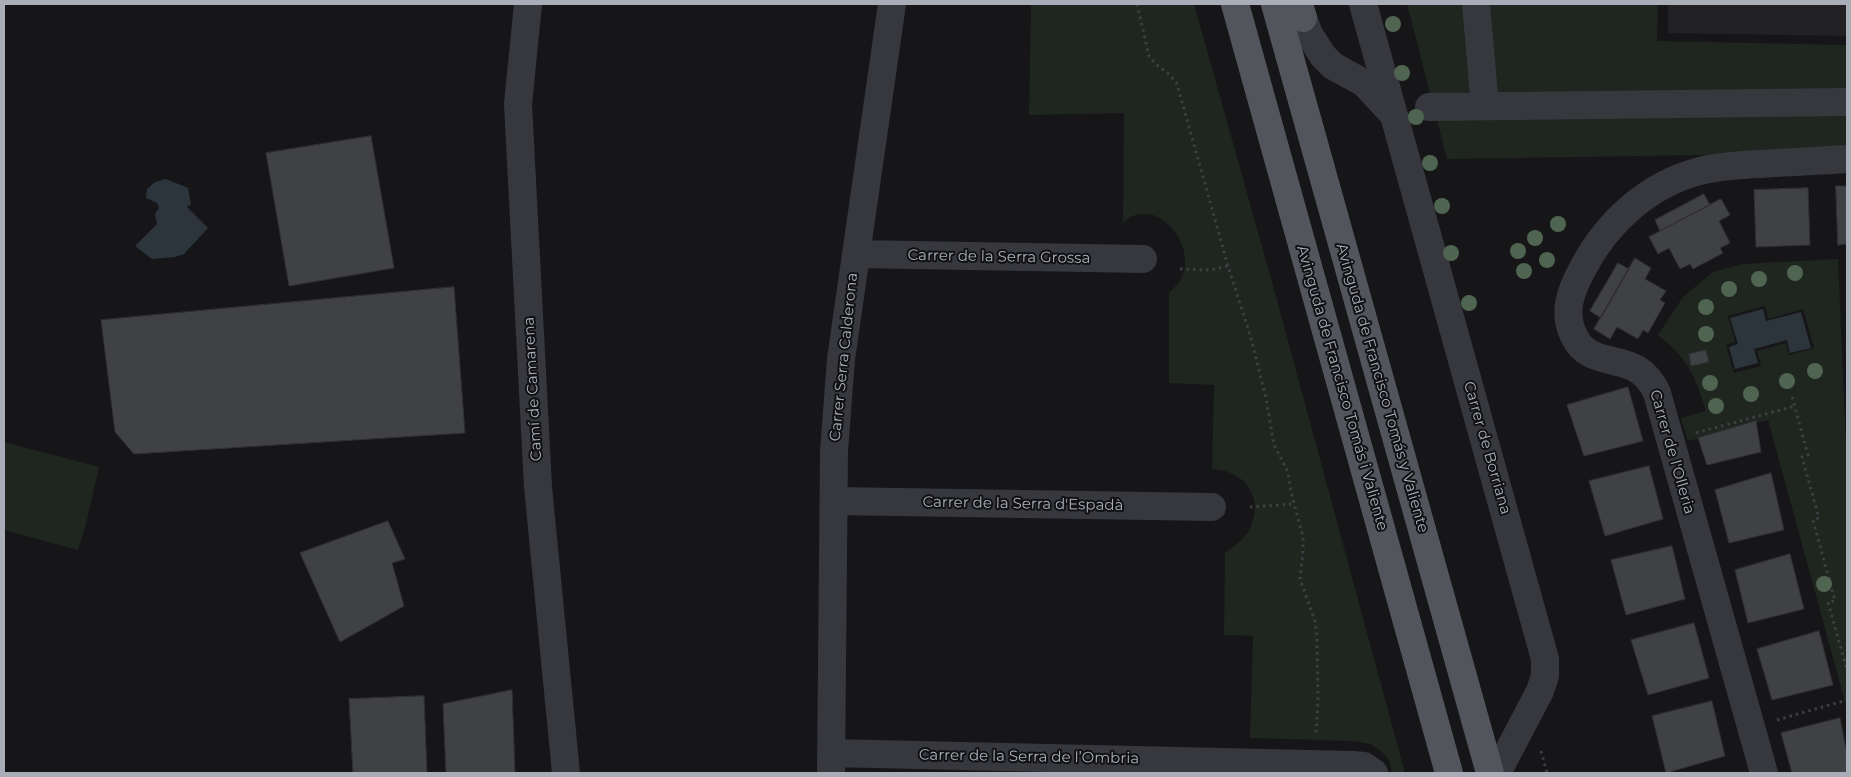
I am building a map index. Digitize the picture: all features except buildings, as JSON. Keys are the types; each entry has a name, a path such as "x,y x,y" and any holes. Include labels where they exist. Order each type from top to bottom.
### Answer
{"main road":[{"name":"Avinguda de Francisco Tomás i Valiente","path":"1235,4 1449,773"},
{"name":"Avinguda de Francisco Tomás y Valiente","path":"1275,4 1490,773"}],"street":[{"name":"Camí de Camarena","path":"528,4 518,104 538,488 566,773"},
{"name":"Carrer Serra Calderona","path":"831,763 836,407 892,4"},
{"name":"Carrer de Borriana","path":"1301,11 1322,46 1338,57 1352,58 1362,52 1364,46 1365,32 1362,4"},
{"name":"Carrer de Borriana","path":"1362,4 1395,116 1545,659 1545,676 1540,691 1498,773"},
{"path":"1476,4 1485,106"},
{"name":"Carrer de Borriana","path":"1301,11 1310,34 1323,56 1333,66 1364,84 1395,116"},
{"path":"1429,107 1847,102"},
{"name":"Carrer de l'Olleria","path":"1764,773 1657,393 1651,380 1638,368 1597,357 1583,349 1574,337 1568,320 1569,302 1575,283 1605,234 1625,211 1648,194 1669,182 1698,171 1723,166 1847,159"},
{"name":"Carrer de la Serra Grossa","path":"856,254 1143,259"},
{"name":"Carrer de la Serra d'Espadà","path":"834,501 1212,507"},
{"name":"Carrer de la Serra de l’Ombria","path":"831,763 1353,765 1364,766 1374,773"}],"path":[{"path":"1138,4 1149,56 1177,84 1228,266 1252,338 1266,398 1274,445 1288,472 1303,537 1300,579 1315,621 1317,639 1318,701 1315,745"},
{"path":"1180,269 1210,270 1228,266"},
{"path":"1792,397 1808,456 1802,457 1819,518 1813,520 1835,600 1828,602 1847,670"},
{"path":"1693,434 1795,406"},
{"path":"1250,507 1294,504"},
{"path":"1774,721 1847,700"}],"shaded area":[{"path":"1031,4 1194,4 1275,293 1405,773 1392,773 1389,760 1371,744 1352,741 1250,738 1253,636 1224,635 1225,553 1248,532 1254,517 1255,506 1249,487 1242,480 1234,474 1212,469 1214,385 1169,383 1169,293 1179,282 1183,274 1184,252 1180,240 1173,230 1155,216 1144,214 1133,216 1123,223 1124,113 1029,115"},
{"path":"1407,4 1658,4 1657,41 1847,45 1847,146 1707,155 1447,159"},
{"path":"1668,4 1847,4 1847,36 1668,33"},
{"path":"166,179 188,188 191,204 187,207 208,228 184,254 175,257 152,259 135,246 157,224 155,214 159,208 157,203 146,198 147,189 155,182"},
{"path":"1838,259 1847,470 1847,709 1768,420 1688,441 1681,418 1706,411 1694,377 1684,360 1658,335 1683,297 1713,272 1743,264","holes":["1765,306 1768,319 1803,309 1814,348 1789,355 1786,343 1757,351 1761,366 1734,373 1726,345 1735,342 1728,316","1706,350 1709,362 1692,366 1689,354"]},
{"path":"1763,309 1766,321 1801,312 1811,348 1790,353 1787,340 1754,349 1758,363 1735,369 1729,347 1738,344 1730,318"},
{"path":"4,442 99,467 78,550 4,530"}]}
